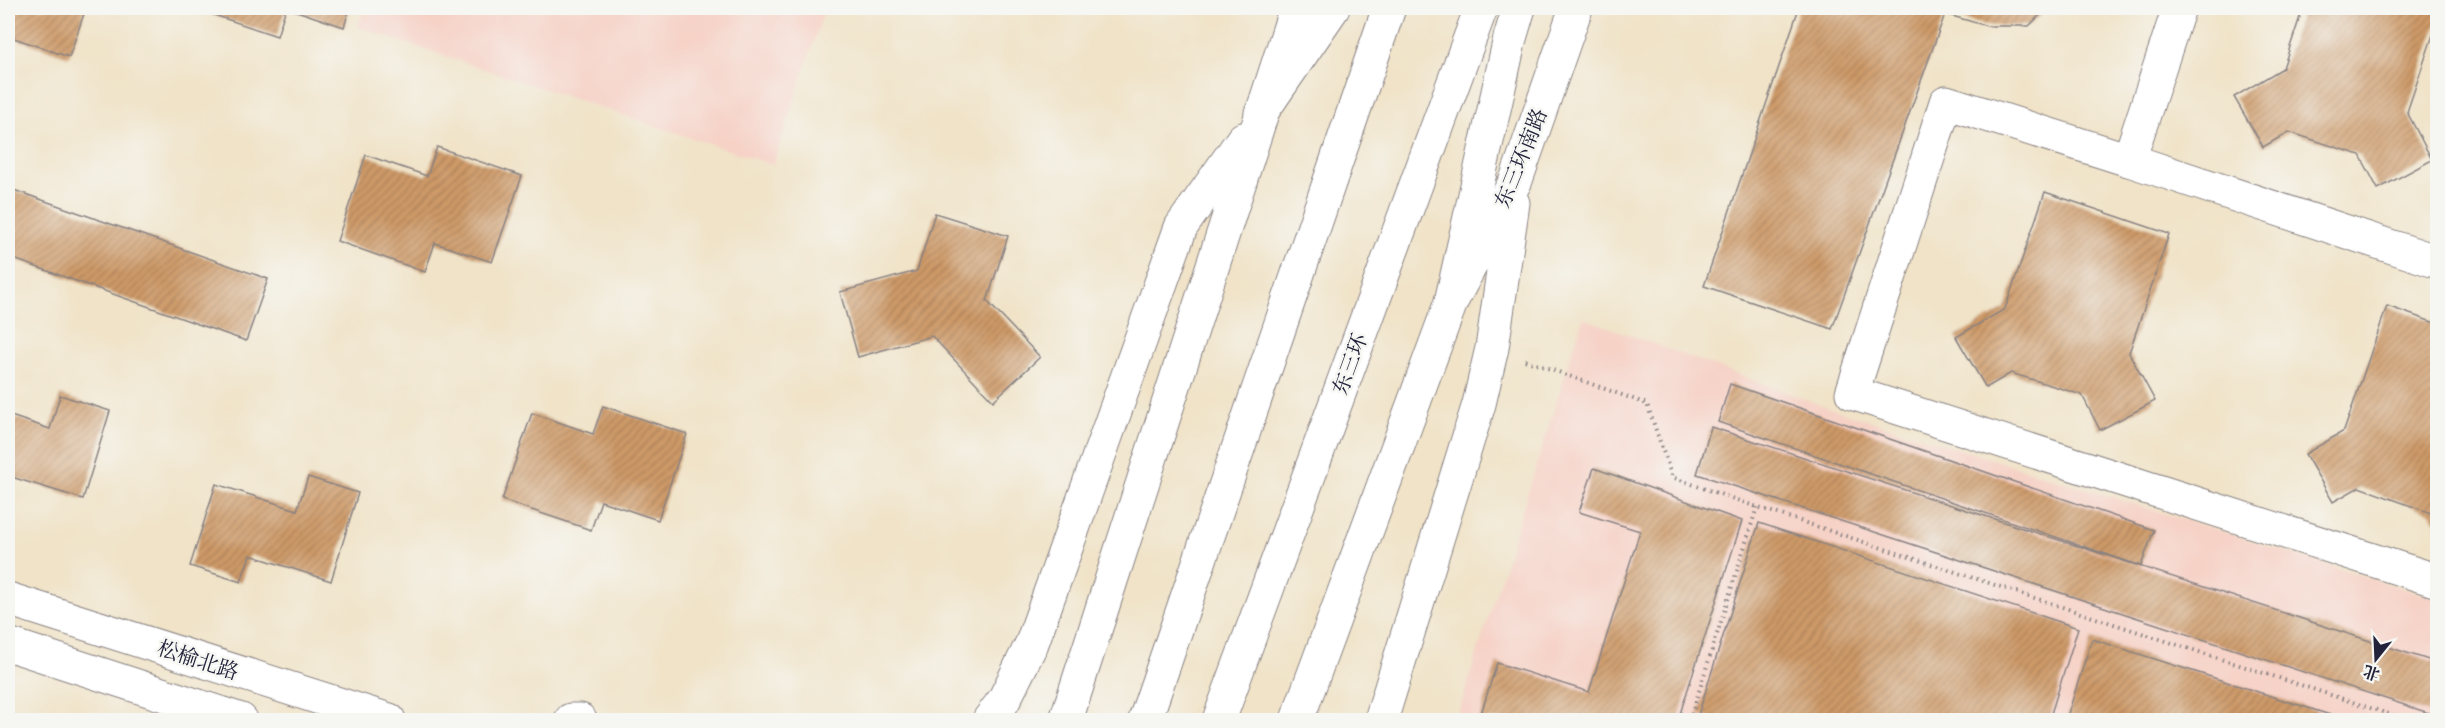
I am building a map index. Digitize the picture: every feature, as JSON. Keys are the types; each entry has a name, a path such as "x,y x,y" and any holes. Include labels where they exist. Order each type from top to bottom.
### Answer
{"main road":[{"path":"1066,720 1296,8"},
{"path":"989,720 1005,700 1032,643 1181,227 1334,8"},
{"path":"1145,720 1389,8"},
{"name":"东三环","path":"1220,720 1481,8"},
{"path":"1297,720 1451,302 1510,38 1519,8"},
{"name":"东三环南路","path":"1451,302 1516,180 1576,8"},
{"path":"2129,160 2179,8"},
{"path":"2438,262 1946,102 1852,393 2438,581"},
{"path":"1381,720 1479,404 1492,348 1516,180"},
{"name":"松榆北路","path":"8,598 388,720"},
{"name":"松榆北路","path":"8,644 241,720"},
{"path":"571,720 580,720"}],"path":[{"path":"1492,348 1647,405 1672,477 1757,507 2407,720"},
{"path":"1690,720 1757,507"}],"shaded area":[{"path":"364,8 825,8 773,165 358,27"},
{"path":"1583,318 1829,408 2437,599 2437,720 1456,720"}],"building":[{"path":"8,8 86,8 69,57 8,36"},
{"path":"193,8 286,8 277,36"},
{"path":"288,8 350,8 344,27"},
{"path":"1799,8 2047,8 2029,26 1987,26 1945,14 1832,329 1704,286"},
{"path":"2303,8 2438,8 2438,20 2407,112 2432,160 2378,189 2360,155 2289,132 2263,147 2234,97 2283,68"},
{"path":"437,147 522,176 492,262 435,243 425,272 337,241 366,155 427,176"},
{"path":"8,188 268,279 246,341 8,257"},
{"path":"2045,192 2169,234 2129,353 2155,401 2100,430 2082,395 2011,373 1986,388 1956,337 2005,309"},
{"path":"935,213 1008,236 987,301 1040,357 993,401 932,336 858,357 840,292 917,271"},
{"path":"2387,306 2438,324 2438,524 2431,513 2359,487 2333,502 2305,454 2344,431"},
{"path":"1730,384 2154,530 2141,566 1718,422"},
{"path":"60,395 110,411 83,499 8,476 8,415 50,429"},
{"path":"603,406 687,434 658,520 601,501 591,530 502,500 532,413 593,434"},
{"path":"1711,427 2438,663 2438,716 1697,474"},
{"path":"1594,468 1742,521 1678,720 1479,720 1497,663 1589,692 1640,531 1579,512"},
{"path":"308,477 358,493 331,581 250,555 241,582 190,566 216,484 297,510"},
{"path":"1759,523 2078,628 2049,720 1715,720 1698,715"},
{"path":"2092,639 2346,720 2066,720"}]}
